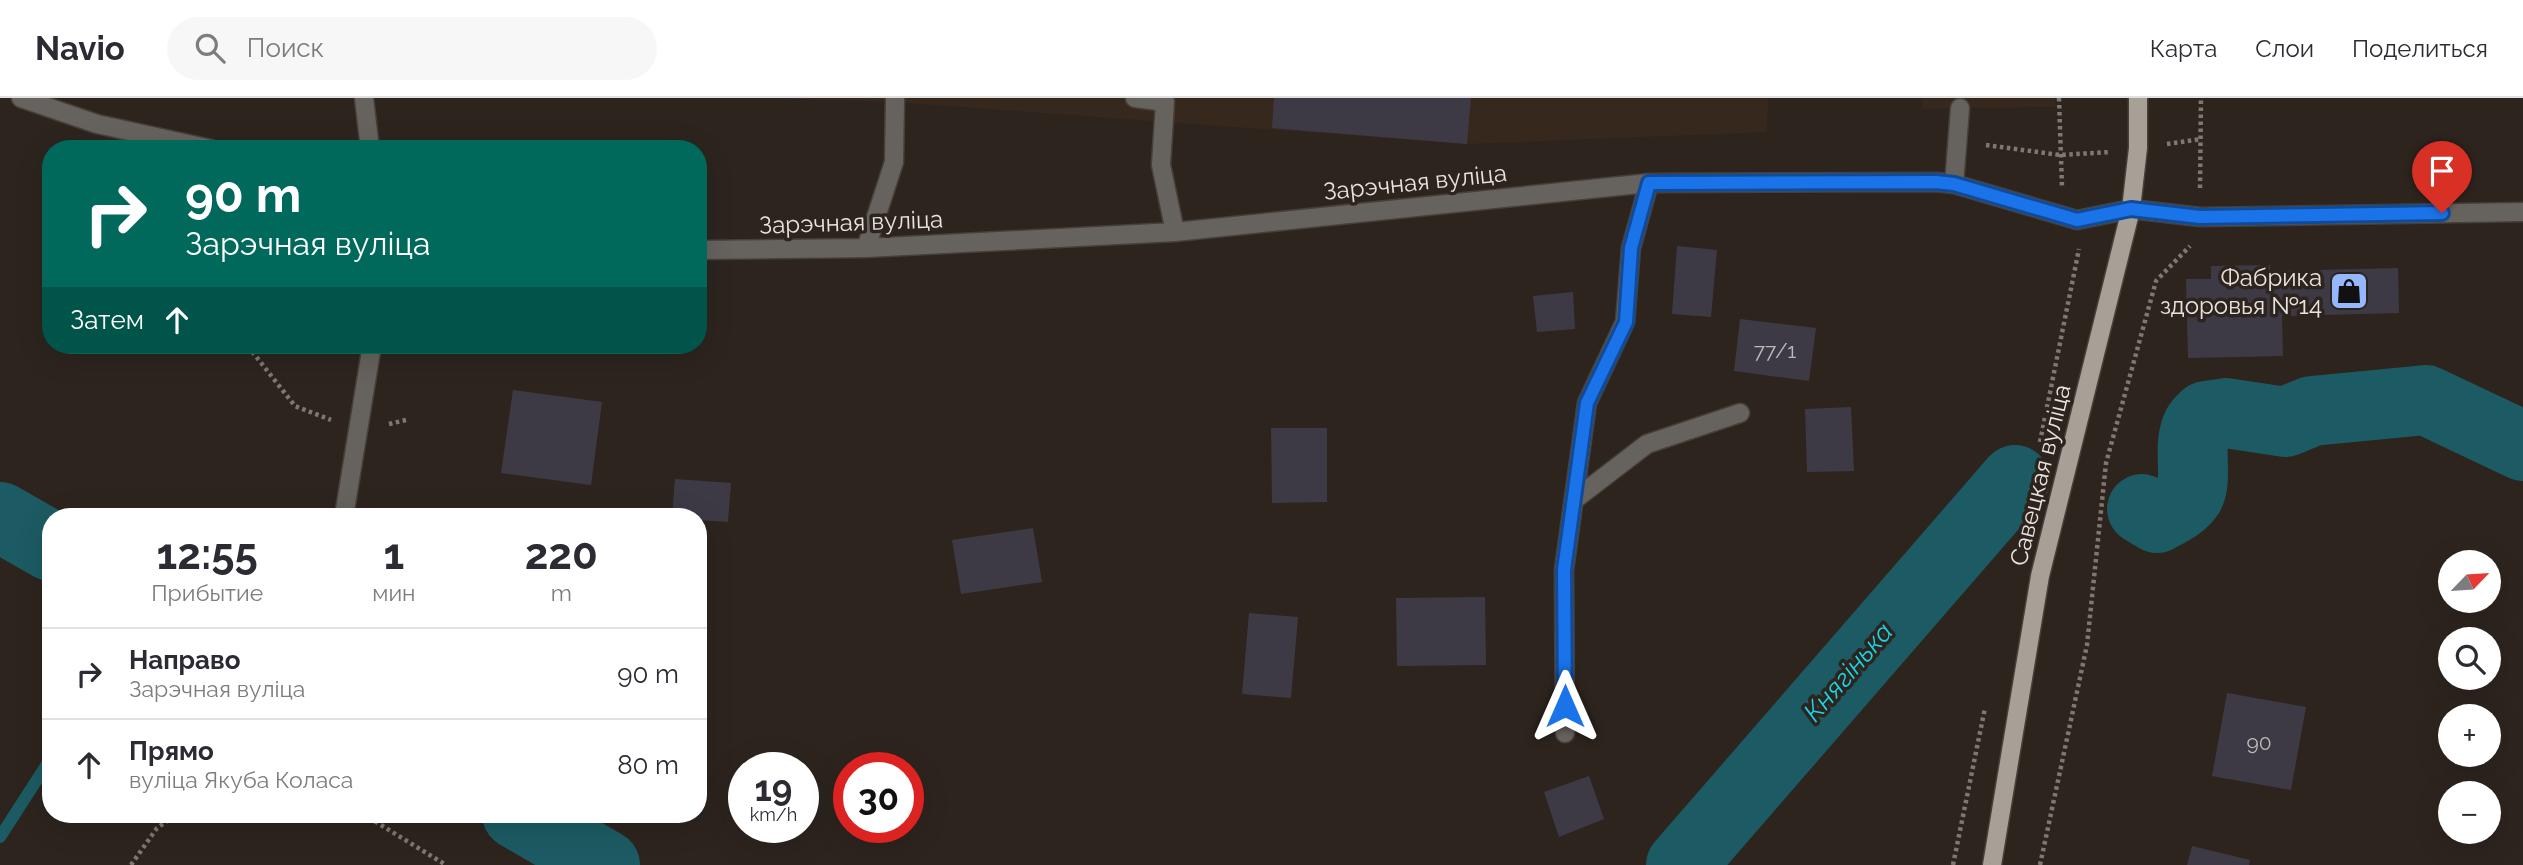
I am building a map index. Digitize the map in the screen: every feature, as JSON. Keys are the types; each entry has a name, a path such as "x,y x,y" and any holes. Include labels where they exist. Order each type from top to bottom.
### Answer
{"main road":[{"name":"Савецкая вуліца","path":"1992,865 2040,576 2131,209 2138,148 2138,98"}],"street":[{"path":"21,98 97,124 170,140"},
{"path":"364,98 369,140"},
{"path":"866,248 894,162 895,98"},
{"path":"1135,98 1165,102 1161,165 1175,232"},
{"path":"1954,184 1960,108"},
{"name":"Зарэчная вуліца","path":"707,250 866,248 1175,232 1649,183 1936,182 1954,184 2077,220 2131,209 2200,217 2523,212"},
{"path":"1565,733 1564,570 1587,403 1626,322 1631,248 1649,183"},
{"path":"345,508 371,354"},
{"path":"1574,500 1647,444 1740,413"}],"path":[{"path":"2059,98 2061,186 2077,220"},
{"path":"2040,865 2087,645 2106,463 2156,281 2199,237 2201,98"},
{"path":"1957,141 2060,155 2098,154 2201,139"},
{"path":"253,354 295,406 359,432 406,420"},
{"path":"131,865 157,828 164,823"},
{"path":"378,823 446,865"}],"shaded area":[{"path":"765,98 1768,98 1767,132 1467,144 894,102"},
{"path":"1922,98 2055,98 2055,107 1922,109"}],"building":[{"path":"1274,98 1471,98 1467,144 1272,128"},
{"path":"1677,246 1717,250 1711,317 1672,314"},
{"path":"2270,265 2270,271 2398,268 2399,313 2282,316 2283,356 2188,358 2186,279 2211,279 2211,266"},
{"path":"1573,292 1575,329 1537,332 1533,296"},
{"path":"1740,319 1816,328 1809,381 1734,371"},
{"path":"513,390 602,402 591,485 501,473"},
{"path":"1851,407 1854,471 1807,472 1805,409"},
{"path":"1271,428 1327,428 1327,502 1272,503"},
{"path":"675,479 731,483 728,522 707,521 707,508 673,508"},
{"path":"1033,528 1042,582 961,594 952,540"},
{"path":"1485,597 1486,665 1397,666 1396,598"},
{"path":"1249,613 1298,617 1291,698 1242,694"},
{"path":"2227,693 2306,707 2291,790 2212,776"},
{"path":"1589,776 1604,819 1559,837 1544,792"},
{"path":"2192,846 2250,860 2249,865 2187,865"}],"waterway":[{"name":"Княгінька","path":"2142,509 2157,518 2178,506 2189,495 2193,481 2194,437 2198,425 2206,416 2226,413 2285,422 2312,411 2426,400 2523,446"},
{"name":"Княгінька","path":"1681,865 2015,480"},
{"name":"Княгінька","path":"0,517 42,541"},
{"path":"0,837 42,772"},
{"name":"Княгінька","path":"533,823 605,865"},
{"path":"555,865 568,843"}],"place":[{"name":"Фабрика здоровья №14","path":"2349,291"}],"route":[{"path":"1565,706 1564,570 1587,403 1626,322 1631,248 1649,183 1936,182 1954,184 2077,220 2131,209 2200,217 2442,213"}]}
